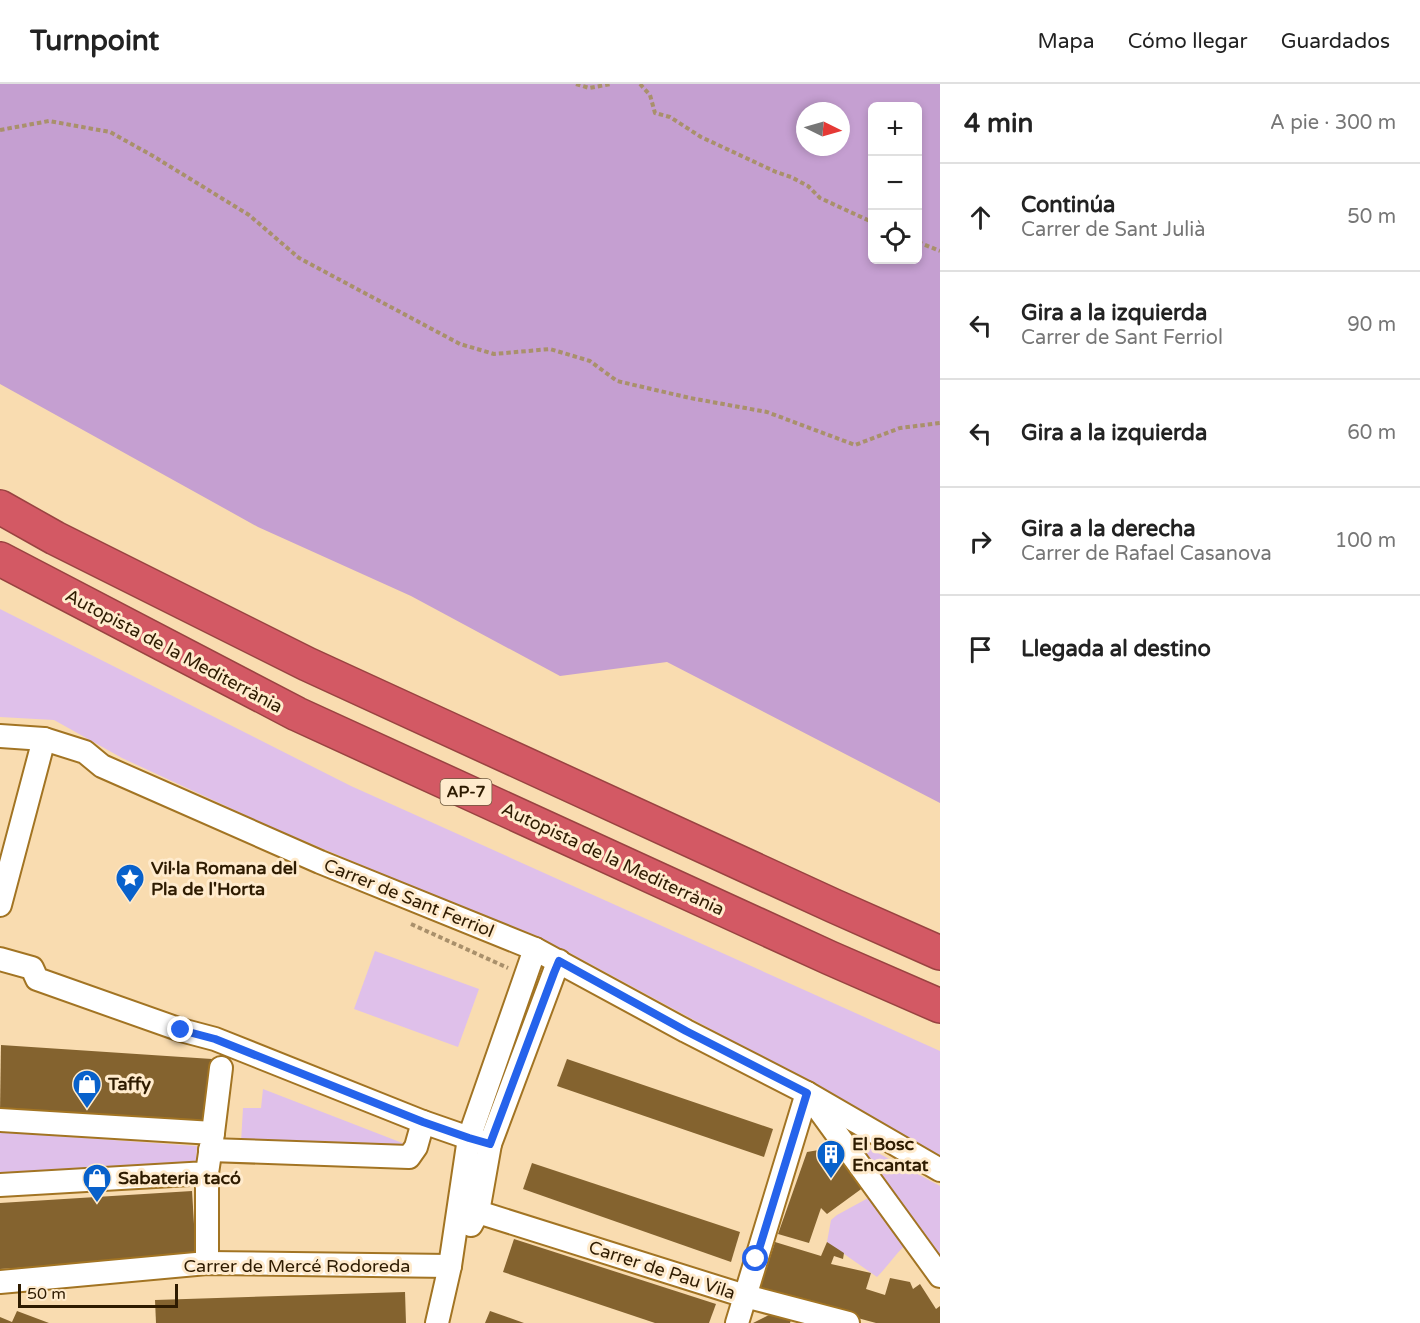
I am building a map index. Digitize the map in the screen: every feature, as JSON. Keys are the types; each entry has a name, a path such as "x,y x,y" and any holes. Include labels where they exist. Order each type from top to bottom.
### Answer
{"highway":[{"path":"0,507 55,538 307,664 940,953"},
{"name":"Autopista de la Mediterrània","path":"0,559 297,714 819,954 940,1006"}],"street":[{"name":"Carrer de Sant Ferriol","path":"0,736 44,739 85,752 102,766 320,862 535,949 686,1031 807,1093 940,1170"},
{"path":"0,905 44,739"},
{"path":"437,1323 516,999 535,949"},
{"path":"0,959 32,968 37,979 181,1030 215,1039 423,1122 480,1141"},
{"path":"450,1266 478,1212 480,1141 559,961"},
{"path":"207,1263 207,1173 221,1068"},
{"name":"Carrer de Sant Ferriol","path":"807,1093 940,1276"},
{"path":"737,1323 807,1093"},
{"path":"0,1120 212,1142 409,1157 416,1147 423,1122"},
{"path":"0,1185 207,1173"},
{"name":"Carrer de Pau Vila","path":"478,1212 745,1296 848,1323"},
{"name":"Carrer de Mercé Rodoreda","path":"0,1282 207,1263 450,1266"}],"path":[{"path":"576,84 589,88 611,84"},
{"path":"640,84 650,95 655,113 670,117 701,137 808,186 820,198 868,220"},
{"path":"0,130 49,121 110,132 249,215 299,258 460,344 494,354 550,349 590,361 616,381 767,412 855,445 900,428 940,423"},
{"path":"922,244 940,251"}],"shaded area":[{"path":"0,84 940,84 940,803 667,662 560,676 411,596 258,527 0,384"},
{"path":"0,609 351,786 940,1051 940,1156 842,1100 568,952 271,827 122,758 54,720 0,717"},
{"path":"375,951 479,989 458,1047 354,1009"},
{"path":"263,1089 405,1144 404,1149 241,1142 243,1108 261,1108"},
{"path":"0,1132 197,1146 196,1166 0,1176"},
{"path":"848,1137 940,1186 940,1262"},
{"path":"870,1197 904,1246 877,1277 827,1242 831,1220"}],"building":[{"path":"1,1045 212,1059 207,1125 0,1112"},
{"path":"567,1059 773,1129 764,1157 557,1086"},
{"name":"El Bosc Encantat","path":"836,1147 864,1187 827,1214 821,1208 809,1243 778,1234 807,1152"},
{"path":"532,1163 740,1232 731,1262 523,1189"},
{"path":"192,1191 196,1257 0,1269 0,1203"},
{"path":"514,1239 716,1304 709,1323 655,1323 503,1272"},
{"path":"775,1242 821,1256 827,1242 844,1253 843,1259 834,1256 831,1264 871,1273 866,1289 885,1295 890,1278 910,1282 913,1289 920,1284 936,1309 940,1306 940,1323 876,1323 760,1289"},
{"path":"405,1292 406,1323 156,1323 155,1300"},
{"path":"17,1311 49,1323 0,1323 0,1317 12,1322"},
{"path":"490,1311 524,1323 485,1323"},
{"path":"771,1314 791,1320 790,1323 753,1323"}],"place":[{"name":"Vil·la Romana del Pla de l'Horta","path":"130,904"},
{"name":"Taffy","path":"87,1110"},
{"name":"El Bosc Encantat","path":"831,1180"},
{"name":"Sabateria tacó","path":"97,1204"}],"route":[{"path":"181,1030 215,1039 423,1122 490,1144 559,961 686,1031 807,1093 756,1259"}]}
